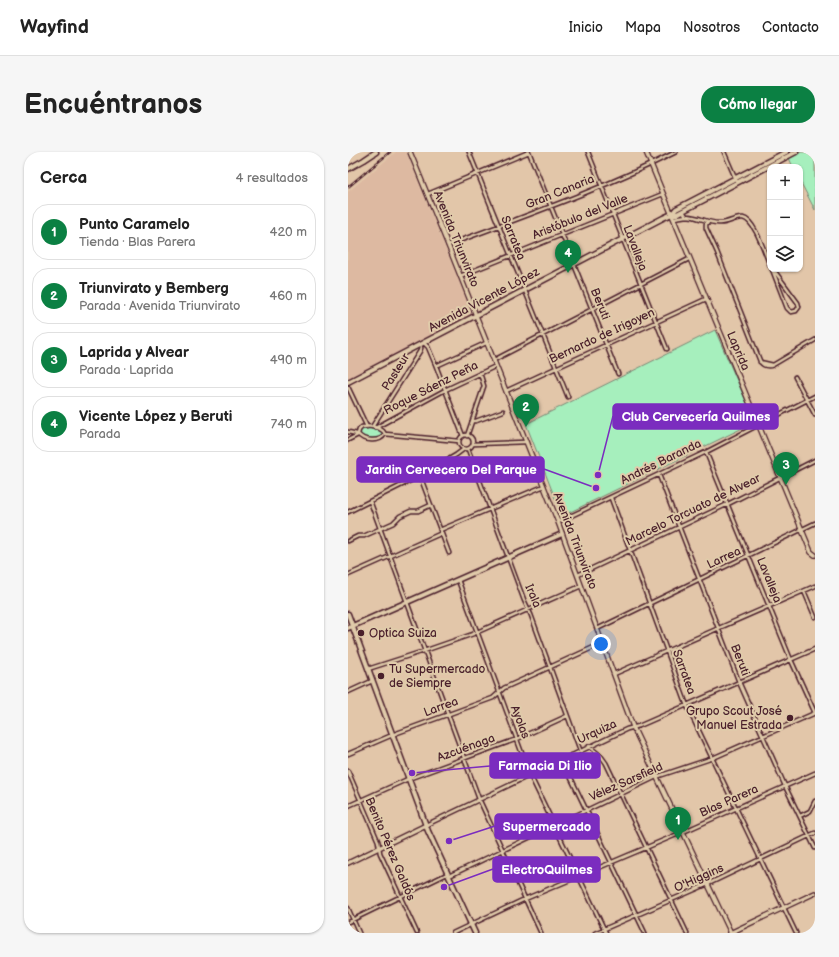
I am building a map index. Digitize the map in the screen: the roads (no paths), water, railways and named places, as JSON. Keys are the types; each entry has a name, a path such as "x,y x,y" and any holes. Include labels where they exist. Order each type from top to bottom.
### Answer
{"main road":[{"path":"348,169 376,152"},
{"path":"673,216 786,152"},
{"path":"673,216 676,209 796,152"},
{"name":"Avenida Vicente López","path":"348,382 622,240 673,216"},
{"path":"348,628 562,534"},
{"path":"348,614 426,825 475,933"}],"street":[{"name":"Avenida Triunvirato","path":"410,152 558,522 633,727 730,933"},
{"name":"Sarratea","path":"469,152 568,397"},
{"path":"428,194 529,152"},
{"name":"Beruti","path":"529,152 618,374"},
{"name":"Lavalleja","path":"588,152 667,350"},
{"name":"Laprida","path":"646,152 811,552 815,555"},
{"name":"Gran Canaria","path":"448,245 550,206 676,152"},
{"path":"724,152 736,180"},
{"name":"Aristóbulo del Valle","path":"460,276 663,194"},
{"path":"683,211 686,216"},
{"path":"673,216 696,217 708,223 720,224 740,218 747,220 754,227 767,258"},
{"path":"708,223 706,224 706,228 760,361 773,365 815,340"},
{"name":"Roque Sáenz Peña","path":"494,360 689,259"},
{"path":"772,269 798,303 799,307 796,311 791,312 787,308 772,269"},
{"name":"Bernardo de Irigoyen","path":"506,391 706,299"},
{"path":"436,366 486,343"},
{"path":"422,344 428,347 463,436"},
{"name":"Pasteur","path":"372,427 420,352 422,344"},
{"name":"Roque Sáenz Peña","path":"375,428 445,390 496,366"},
{"path":"467,436 484,386 480,373"},
{"path":"795,377 815,414"},
{"path":"348,387 367,427"},
{"name":"Andrés Baranda","path":"558,522 706,452 815,396"},
{"path":"472,421 476,421 503,411"},
{"path":"348,440 358,434 360,428 372,427 381,429 385,434 459,441"},
{"path":"348,432 358,434 366,439 375,440 380,439 385,434"},
{"path":"463,436 467,436 472,440 473,444"},
{"path":"459,441 463,436"},
{"path":"459,441 460,446 464,449"},
{"path":"348,512 420,476 464,449 468,449 473,444 526,442"},
{"name":"Irala","path":"468,449 528,610 532,615 580,750"},
{"name":"Lavalleja","path":"706,452 791,660 815,713"},
{"name":"Marcelo Torcuato de Alvear","path":"578,575 728,504 815,460"},
{"name":"Beruti","path":"659,475 739,682 762,736 815,848"},
{"path":"420,476 449,553"},
{"path":"348,575 390,557 490,509 544,486"},
{"name":"Sarratea","path":"611,498 687,706 796,933"},
{"path":"370,501 479,799 541,933"},
{"path":"348,541 358,536 364,536 395,522 400,516 411,511 418,511 431,506"},
{"name":"Larrea","path":"597,629 815,523"},
{"name":"Ayolas","path":"458,579 530,774 606,933"},
{"path":"368,669 424,652 477,632 581,586"},
{"path":"614,674 815,586"},
{"path":"804,591 815,617"},
{"name":"Larrea","path":"348,754 392,735 493,698 505,687 603,643"},
{"name":"Urquiza","path":"348,863 627,728 639,726 687,706 815,649"},
{"path":"348,692 372,681"},
{"name":"Vélez Sarsfield","path":"348,922 400,896 555,826 656,777 713,758 815,713"},
{"name":"Azcuénaga","path":"348,806 408,779 517,740 567,716"},
{"path":"590,746 604,759 687,933"},
{"path":"571,755 569,774 645,933"},
{"name":"Benito Pérez Galdós","path":"348,771 378,841 380,853 417,933"},
{"name":"Blas Parera","path":"453,933 815,773"},
{"path":"800,816 810,811 815,801"},
{"name":"O'Higgins","path":"595,933 708,884 815,833"},
{"path":"730,933 815,893"},
{"path":"348,908 359,933"}],"railway":[{"path":"348,187 390,152"}],"place":[{"name":"Vicente López y Beruti","path":"568,273"},
{"name":"Triunvirato y Bemberg","path":"526,427"},
{"name":"Club Cervecería Quilmes","path":"598,475"},
{"name":"Laprida y Alvear","path":"786,485"},
{"name":"Jardin Cervecero Del Parque","path":"596,488"},
{"name":"Optica Suiza","path":"361,633"},
{"name":"Tu Supermercado de Siempre","path":"381,676"},
{"name":"Grupo Scout José Manuel Estrada","path":"790,718"},
{"name":"Farmacia Di Ilio","path":"412,773"},
{"name":"Punto Caramelo","path":"678,840"},
{"name":"Supermercado","path":"449,841"},
{"name":"ElectroQuilmes","path":"444,887"}]}
